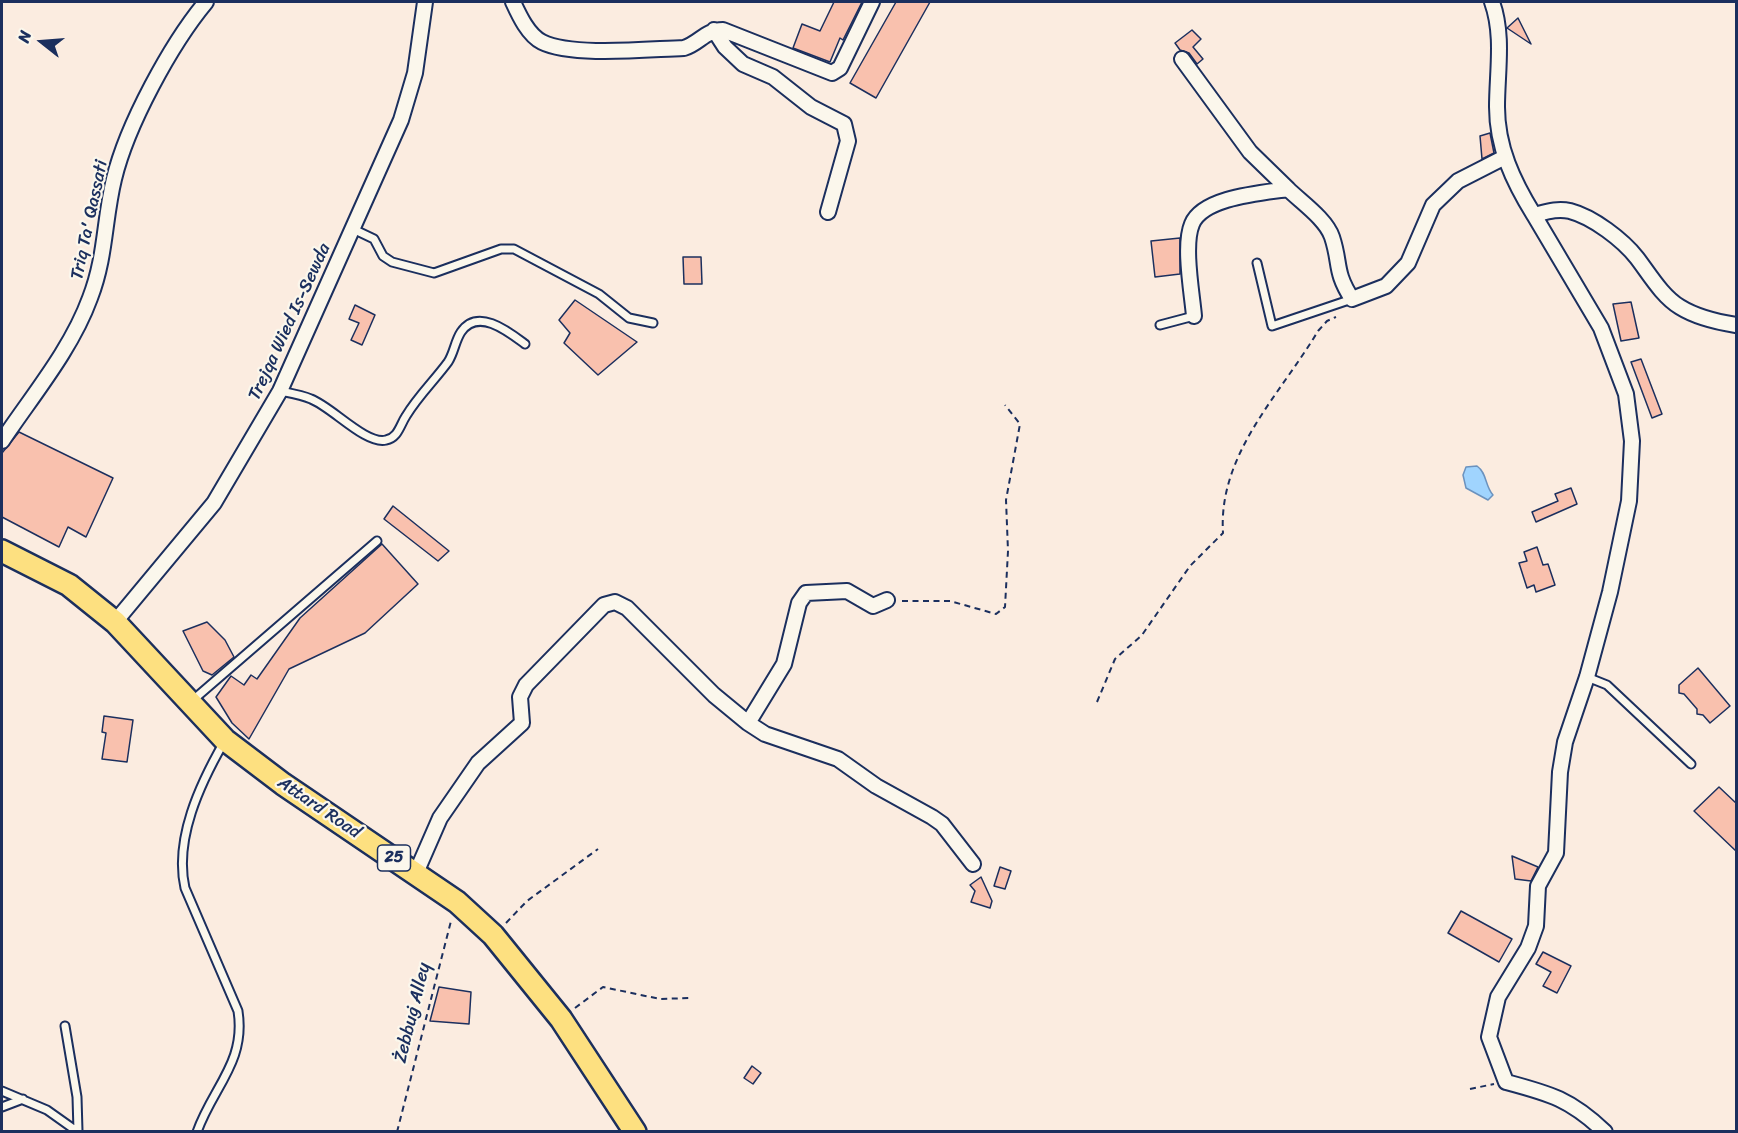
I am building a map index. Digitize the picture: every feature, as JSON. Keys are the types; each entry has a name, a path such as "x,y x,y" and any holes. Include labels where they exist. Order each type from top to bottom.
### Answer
{"main road":[{"name":"25","path":"2,551 69,585 115,622"},
{"name":"Attard Road","path":"115,622 225,740 283,784 457,902 493,935 561,1019 635,1131"}],"street":[{"name":"Triq Ta' Qassati","path":"2,441 69,341 89,301 103,263 110,198 121,156 166,62 188,23 206,2"},
{"name":"Trejqa Wied Is-Sewda","path":"115,622 214,503 280,391 392,141 409,95 420,50 425,2"},
{"path":"513,2 529,31 540,42 557,48 577,50 684,48 714,30 740,35 832,73 840,68 872,2"},
{"path":"1492,2 1499,21 1497,107 1509,173 1601,328 1626,394 1631,417 1629,501 1610,592 1587,677 1565,742 1560,772 1556,853 1538,886 1536,926 1528,948 1498,997 1489,1036 1506,1082 1552,1094 1570,1103 1605,1131"},
{"path":"714,30 724,47 742,64 773,77 811,107 844,124 848,141 828,212"},
{"path":"1182,59 1250,152 1325,225 1332,236 1338,276 1352,299 1386,286 1408,263 1433,205 1458,181 1505,157"},
{"path":"1194,316 1189,237 1191,224 1198,214 1237,197 1288,189"},
{"path":"1534,215 1553,210 1570,211 1586,218 1625,246 1666,296 1679,307 1718,322 1737,325"},
{"path":"748,723 787,658 801,597 812,592 842,590 853,592 873,606 887,600"},
{"path":"416,873 440,818 478,763 522,723 520,697 526,685 568,644 591,616 609,602 615,602 627,608 714,695 748,723 765,734 838,759 876,786 932,817 942,824 973,864"}],"lane":[{"path":"353,229 374,239 383,256 392,262 434,273 501,249 514,249 600,294 629,318 653,322"},
{"path":"1257,263 1272,326 1352,299"},
{"path":"1160,325 1194,316"},
{"path":"280,391 311,399 328,407 367,436 378,441 388,440 397,433 421,393 447,363 460,333 467,326 491,322 502,326 525,344"},
{"path":"191,702 377,541"},
{"path":"1587,677 1606,685 1691,764"},
{"path":"196,1131 230,1069 238,1050 241,1028 238,1011 185,888 181,871 186,835 202,785 225,740"},
{"path":"65,1026 77,1097 78,1131"},
{"path":"2,1090 47,1110 78,1131"},
{"path":"2,1107 23,1099"}],"path":[{"path":"1096,702 1108,671 1116,659 1142,635 1190,566 1222,533 1221,509 1225,492 1252,430 1318,331 1327,321 1345,313 1352,299"},
{"path":"887,600 950,602 996,614 1005,607 1008,551 1006,500 1020,424 1005,405"},
{"path":"493,935 527,901 598,849"},
{"name":"Żebbuġ Alley","path":"397,1131 457,902"},
{"path":"561,1019 603,987 660,999 690,998"},
{"path":"1470,1089 1506,1082"}],"water":[{"path":"1477,466 1483,472 1493,495 1488,500 1466,488 1463,475 1466,467"}],"building":[{"path":"834,2 862,2 843,40 840,38 830,62 793,48 802,24 820,31"},
{"path":"896,2 930,2 876,98 850,83"},
{"path":"1518,18 1531,44 1507,28"},
{"path":"1192,30 1201,39 1193,47 1203,59 1197,64 1189,53 1180,50 1175,43"},
{"path":"1490,133 1494,153 1482,159 1480,136"},
{"path":"1180,238 1180,274 1155,277 1151,241"},
{"path":"683,257 701,257 702,284 684,284"},
{"path":"575,300 637,342 598,375 564,343 570,333 559,320"},
{"path":"1631,302 1639,338 1621,341 1613,304"},
{"path":"355,305 375,315 362,345 351,340 359,323 349,319"},
{"path":"1641,359 1662,414 1652,418 1631,362"},
{"path":"19,432 113,478 86,537 68,527 59,547 2,517 2,453"},
{"path":"1571,488 1577,504 1536,522 1532,512 1558,501 1555,494"},
{"path":"393,506 449,551 438,561 384,519"},
{"path":"382,544 418,584 365,633 289,669 249,739 232,723 216,697 231,676 244,685 251,675 257,679 300,618"},
{"path":"1537,547 1543,565 1548,564 1555,585 1536,592 1534,585 1527,588 1519,563 1527,561 1524,552"},
{"path":"207,622 225,640 234,657 212,675 203,671 183,631"},
{"path":"1698,668 1730,706 1710,723 1703,715 1697,714 1697,709 1684,694 1679,693 1679,685"},
{"path":"104,716 133,720 127,762 102,759 106,733 102,732"},
{"path":"1719,787 1737,804 1737,852 1694,811"},
{"path":"1512,856 1538,867 1531,881 1515,879"},
{"path":"1000,867 1011,871 1005,889 994,886"},
{"path":"981,877 992,901 990,908 971,902 975,891 970,885"},
{"path":"1461,911 1512,939 1499,962 1448,933"},
{"path":"1543,952 1571,966 1557,993 1543,986 1551,972 1536,964"},
{"path":"439,987 471,992 469,1024 430,1021"},
{"path":"752,1066 761,1073 753,1084 744,1078"}]}
